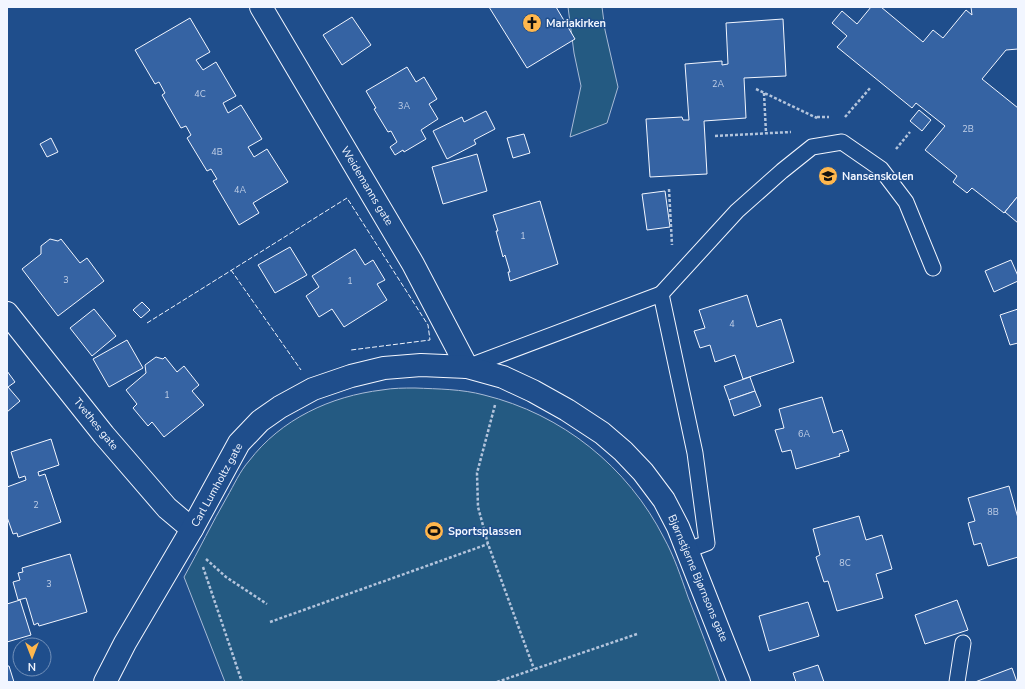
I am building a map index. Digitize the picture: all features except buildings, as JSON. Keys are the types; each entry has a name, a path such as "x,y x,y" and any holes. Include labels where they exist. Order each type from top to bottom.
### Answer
{"street":[{"name":"Weidemanns gate","path":"261,7 413,264 468,367"},
{"name":"Tvethes gate","path":"7,313 104,435 167,508 192,529"},
{"name":"Carl Lumholtz gate","path":"105,682 125,643 192,529 239,443 260,421 280,407 313,389 350,376 384,368 421,365 468,367"},
{"name":"Bjørnstjerne Bjørnsons gate","path":"468,367 503,377 533,391 567,410 602,433 623,451 643,472 664,500 678,527 739,682"}],"lane":[{"path":"468,367 661,294 737,211 782,171 812,147 842,142 881,168 906,202 933,268"},
{"path":"661,294 694,453 707,543 688,550"},
{"path":"957,682 963,643"}],"path":[{"path":"845,117 871,87"},
{"path":"756,89 817,117 825,130 842,142"},
{"path":"764,92 766,133"},
{"path":"715,136 796,131"},
{"path":"669,189 674,279"},
{"path":"503,377 477,473 478,507 488,544 534,669"},
{"path":"192,529 198,552 242,682"},
{"path":"270,622 488,544"},
{"path":"198,552 226,577 267,604"},
{"path":"497,682 637,634"}],"shaded area":[{"path":"568,7 602,7 605,30 618,87 607,123 570,137 581,86 574,53"},
{"name":"Sportsplassen","path":"415,388 467,392 484,395 513,404 540,415 566,430 590,447 612,467 632,488 649,512 668,545 720,682 225,682 184,577 237,478 262,446 276,433 308,412 326,404 363,393 390,389"}],"fence":[{"path":"147,323 347,198 428,325 430,340 351,350"},
{"path":"231,270 301,370"}],"place":[{"name":"Mariakirken","path":"532,23"},
{"name":"Nansenskolen","path":"828,176"},
{"name":"Sportsplassen","path":"434,531"}]}
